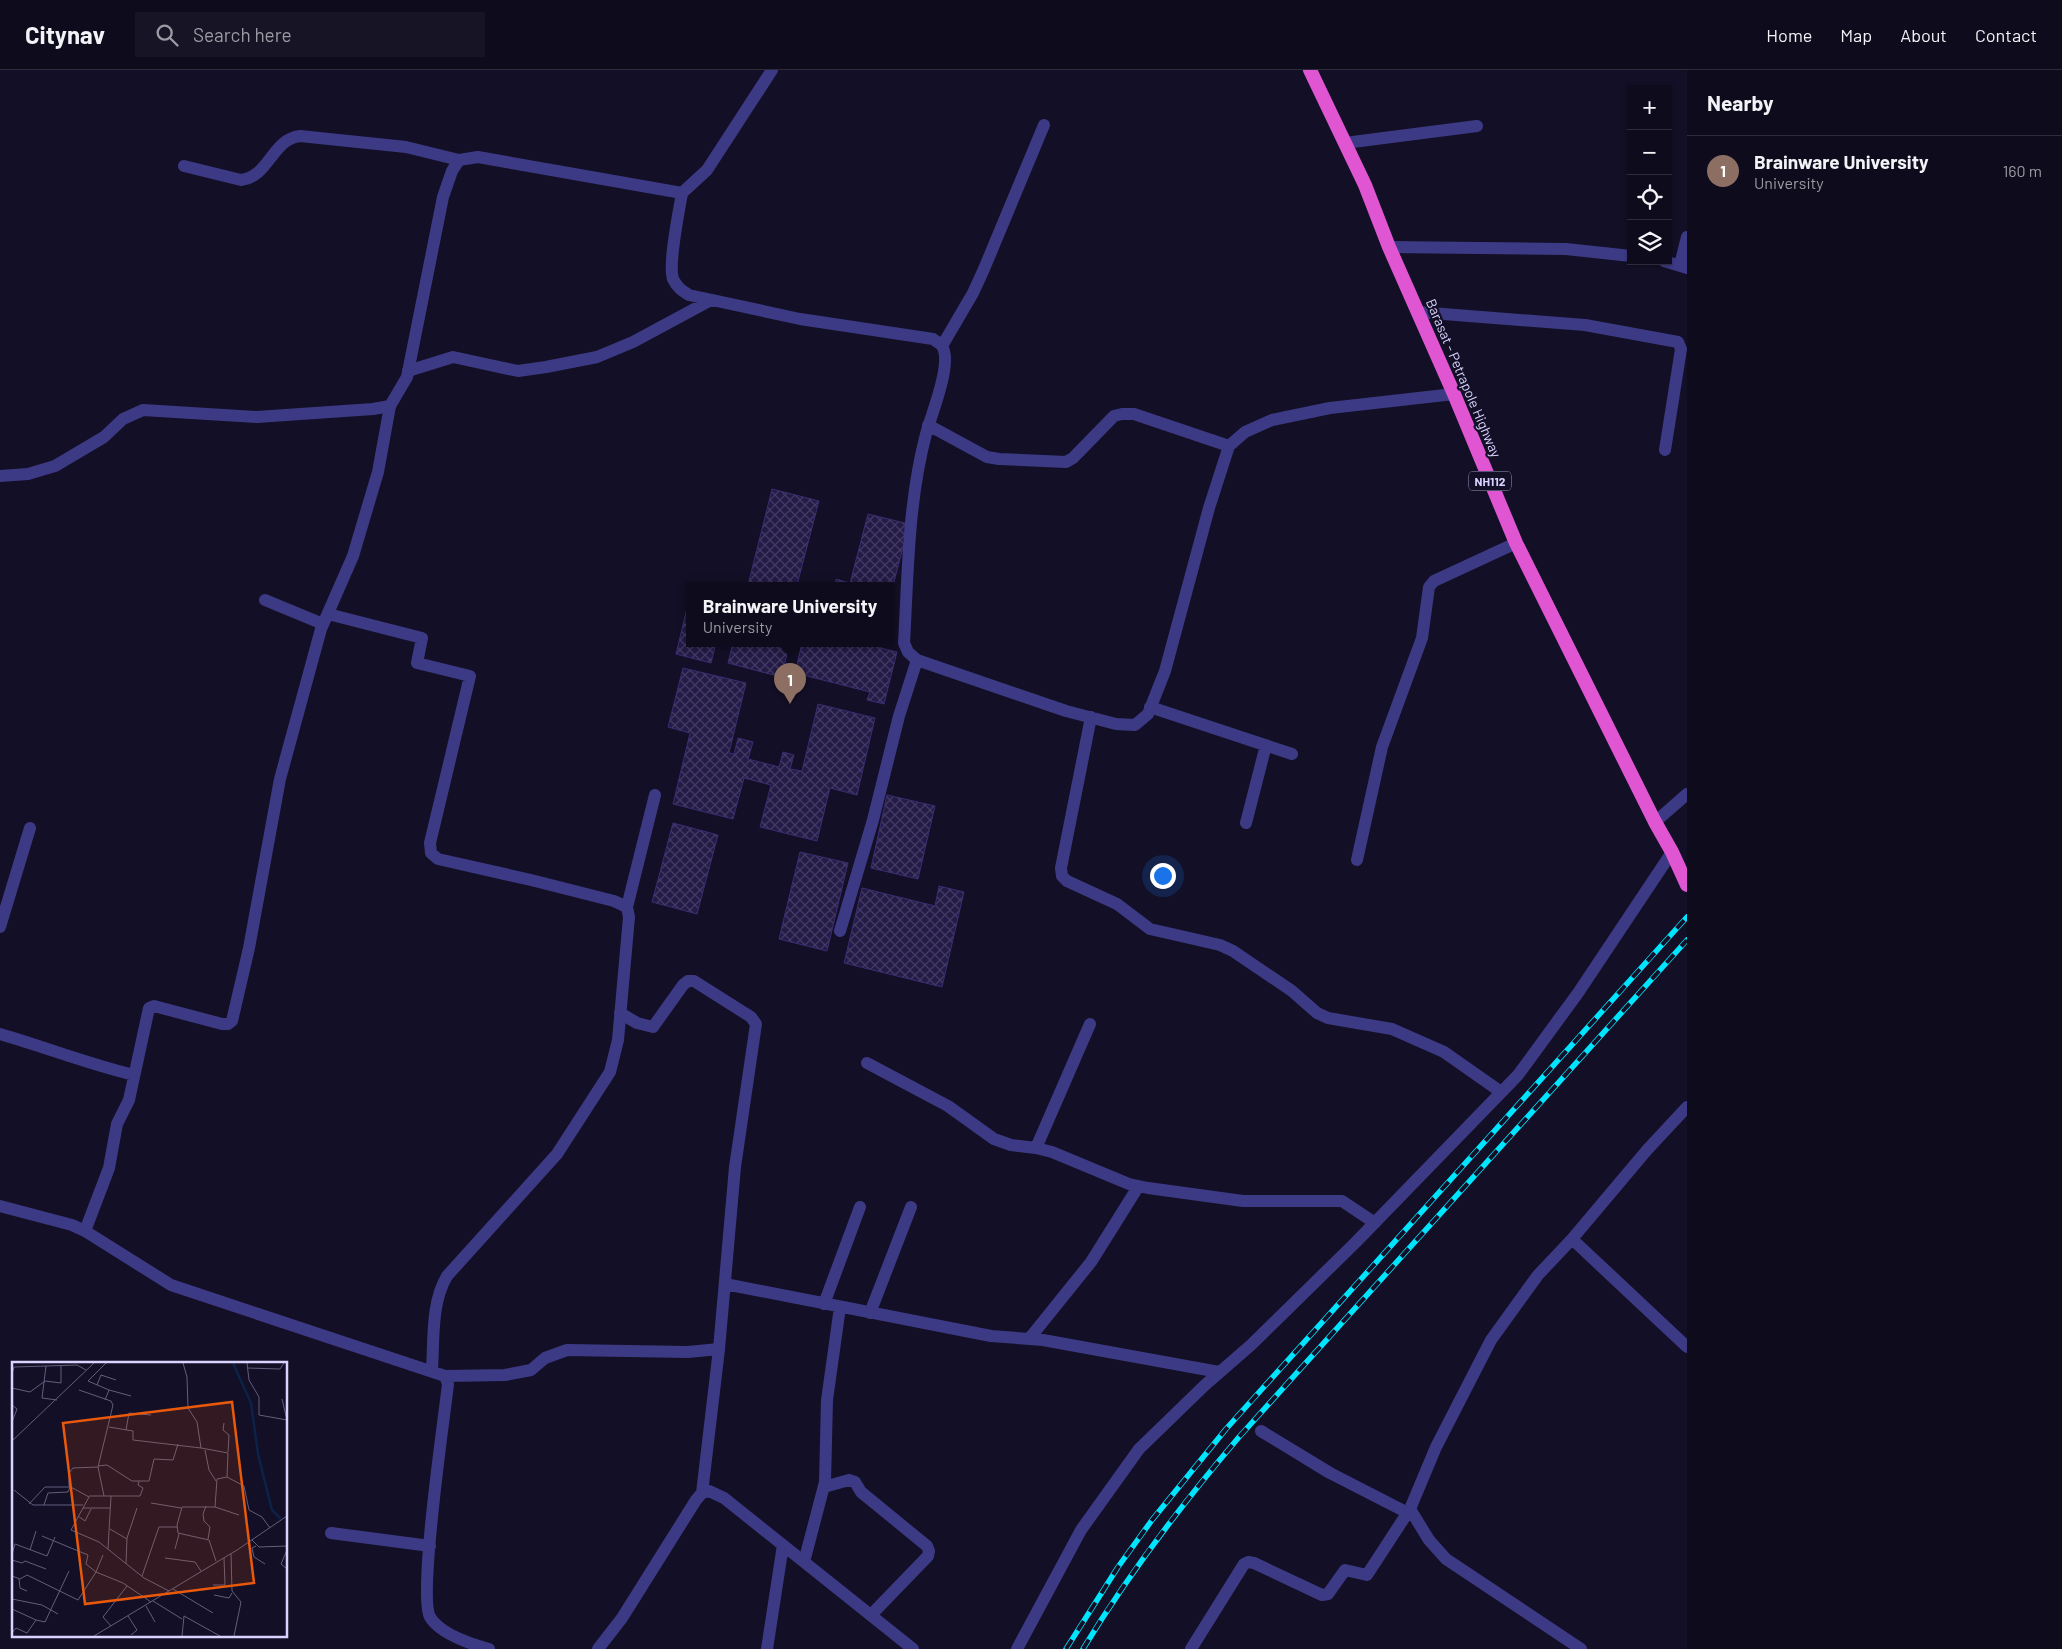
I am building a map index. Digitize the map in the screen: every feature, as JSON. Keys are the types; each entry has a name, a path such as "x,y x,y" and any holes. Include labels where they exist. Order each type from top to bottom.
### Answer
{"highway":[{"name":"Barasat - Petrapole Highway","path":"1310,70 1365,185 1389,247 1454,394 1516,543 1687,885"}],"street":[{"path":"772,70 707,170 682,193 672,259 672,276 678,289 689,295 800,319 933,339 942,346 946,358 939,396 928,425 917,467 913,502 904,643 908,652 917,660 1066,711 1116,724 1134,725 1148,714 1165,672 1209,508 1229,446 1245,432 1272,420 1330,408 1454,394"},
{"path":"942,346 984,270 1044,125"},
{"path":"1345,143 1477,126"},
{"path":"184,166 241,180 250,179 259,173 284,142 292,137 300,136 406,147 459,160 478,157 682,193"},
{"path":"86,1231 109,1168 117,1124 129,1100 149,1008 154,1006 222,1024 228,1024 232,1021 250,948 278,785 325,619 353,556 378,472 390,406 407,377 443,197 452,171 459,160"},
{"path":"1684,266 1687,237"},
{"path":"1389,247 1566,249 1627,256"},
{"path":"408,371 453,356 518,370 546,367 597,356 633,342 711,300"},
{"path":"1418,312 1585,325 1678,342 1680,349 1665,450"},
{"path":"0,476 28,474 55,466 104,438 123,419 143,410 257,417 373,409 390,406"},
{"path":"928,425 987,457 1007,460 1066,462 1073,458 1114,416 1122,414 1134,414 1229,446"},
{"path":"1357,860 1382,747 1422,638 1429,587 1434,581 1516,543"},
{"path":"265,600 325,619 422,638 417,663 470,676 430,843 431,853 438,860 531,880 614,901 627,907"},
{"path":"840,931 873,820 899,716 917,660"},
{"path":"1150,707 1292,754"},
{"path":"1091,717 1061,868 1062,876 1067,881 1118,904 1150,929 1227,948 1292,991 1318,1013 1328,1018 1392,1029 1444,1052 1501,1092"},
{"path":"1246,823 1266,745"},
{"path":"1655,822 1687,794"},
{"path":"432,1370 437,1301 440,1288 447,1276 536,1180 571,1135 610,1072 618,1040 629,917 627,907 655,795"},
{"path":"0,927 30,828"},
{"path":"1016,1649 1081,1530 1139,1449 1250,1345 1518,1075 1578,993 1672,852"},
{"path":"620,1013 637,1023 653,1027 684,985 694,981 752,1017 756,1024 735,1167 719,1349 702,1493"},
{"path":"1036,1148 1090,1024"},
{"path":"0,1034 90,1064 134,1075"},
{"path":"867,1063 948,1106 994,1139 1011,1146 1036,1148 1052,1152 1138,1187 1243,1201 1342,1201 1374,1222"},
{"path":"1191,1649 1244,1564 1248,1562 1254,1563 1322,1595 1328,1594 1345,1570 1367,1575 1409,1511 1436,1447 1491,1340 1538,1275 1572,1239 1647,1150 1687,1107"},
{"path":"1029,1339 1091,1262 1138,1187"},
{"path":"0,1206 86,1231 171,1285 432,1370 445,1376 505,1375 531,1370 545,1358 567,1350 688,1352 719,1349"},
{"path":"824,1304 860,1207"},
{"path":"870,1313 911,1207"},
{"path":"1572,1239 1687,1347"},
{"path":"725,1284 991,1336 1043,1340 1219,1372"},
{"path":"804,1562 826,1474 828,1400 840,1308"},
{"path":"445,1376 448,1384 430,1546 426,1603 429,1616 437,1626 466,1643 489,1649"},
{"path":"1261,1431 1330,1473 1409,1511 1429,1540 1446,1559 1581,1649"},
{"path":"824,1487 849,1480 855,1482 861,1492 927,1546 929,1551 928,1556 871,1615"},
{"path":"599,1648 622,1618 696,1500 702,1493 709,1491 724,1498 913,1649"},
{"path":"331,1533 430,1546"},
{"path":"767,1649 783,1545"}],"building":[{"path":"772,489 819,501 798,582 749,582"},
{"path":"868,514 909,524 894,582 850,582"},
{"path":"836,579 846,582 836,582"},
{"path":"686,612 686,647 715,647 711,663 676,654"},
{"path":"732,647 789,647 781,677 728,663"},
{"path":"801,647 881,647 897,652 884,704 867,700 870,692 795,673"},
{"path":"683,668 746,683 729,753 734,754 738,738 753,742 748,759 779,767 783,752 794,755 790,769 802,771 818,704 875,718 857,795 830,788 817,841 760,827 771,785 744,778 733,819 673,804 690,733 668,727"},
{"path":"887,795 935,806 918,879 871,868"},
{"path":"673,823 718,835 697,914 652,902"},
{"path":"800,852 848,863 827,951 779,939"},
{"path":"939,886 964,892 942,987 844,963 862,888 935,906"}],"railway":[{"path":"1066,1649 1118,1567 1152,1520 1226,1429 1687,917"},
{"path":"1083,1649 1119,1593 1157,1540 1239,1437 1687,940"}],"place":[{"name":"Brainware University","path":"790,704"}]}
